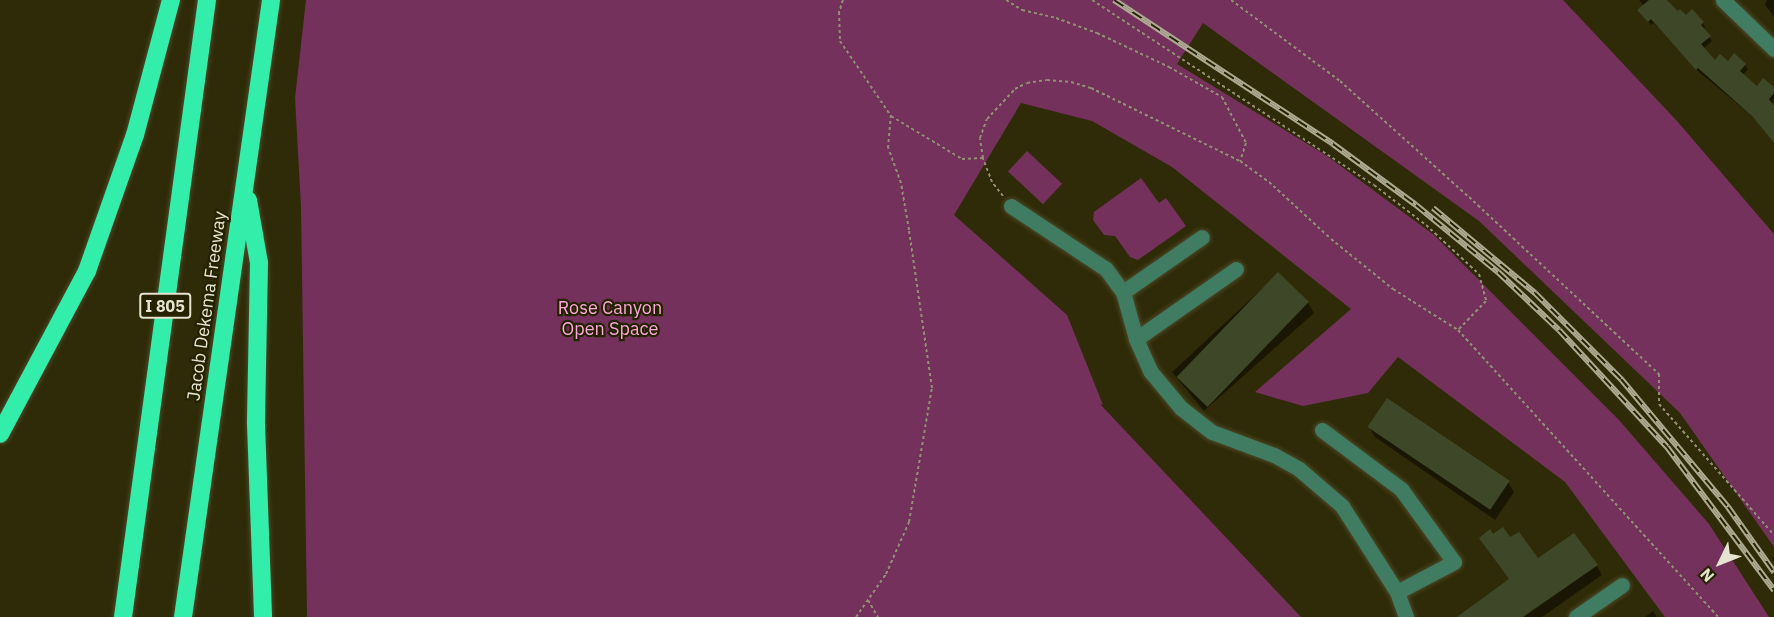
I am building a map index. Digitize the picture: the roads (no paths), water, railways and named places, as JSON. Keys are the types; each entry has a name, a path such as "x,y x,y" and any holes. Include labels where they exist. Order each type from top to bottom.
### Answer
{"highway":[{"path":"0,434 87,271 135,135 171,0"},
{"name":"I 805","path":"123,617 207,0"},
{"name":"Jacob Dekema Freeway","path":"183,617 271,0"},
{"path":"245,184 259,263 256,427 263,617"}],"street":[{"path":"1722,0 1774,49"},
{"path":"1011,206 1106,269 1123,292 1136,339 1151,372 1181,408 1212,432 1274,456 1299,469 1342,506 1397,592 1406,617"},
{"path":"1123,292 1202,237"},
{"path":"1136,339 1236,268"},
{"path":"1322,430 1401,489 1454,562 1397,592"},
{"path":"1576,617 1622,585"}],"railway":[{"path":"1114,0 1333,144 1416,205 1498,272 1559,330 1667,447 1774,590"},
{"path":"1433,208 1535,293 1621,379 1728,507 1774,572"}],"park label":[{"name":"Rose Canyon Open Space","path":"610,319"}]}
